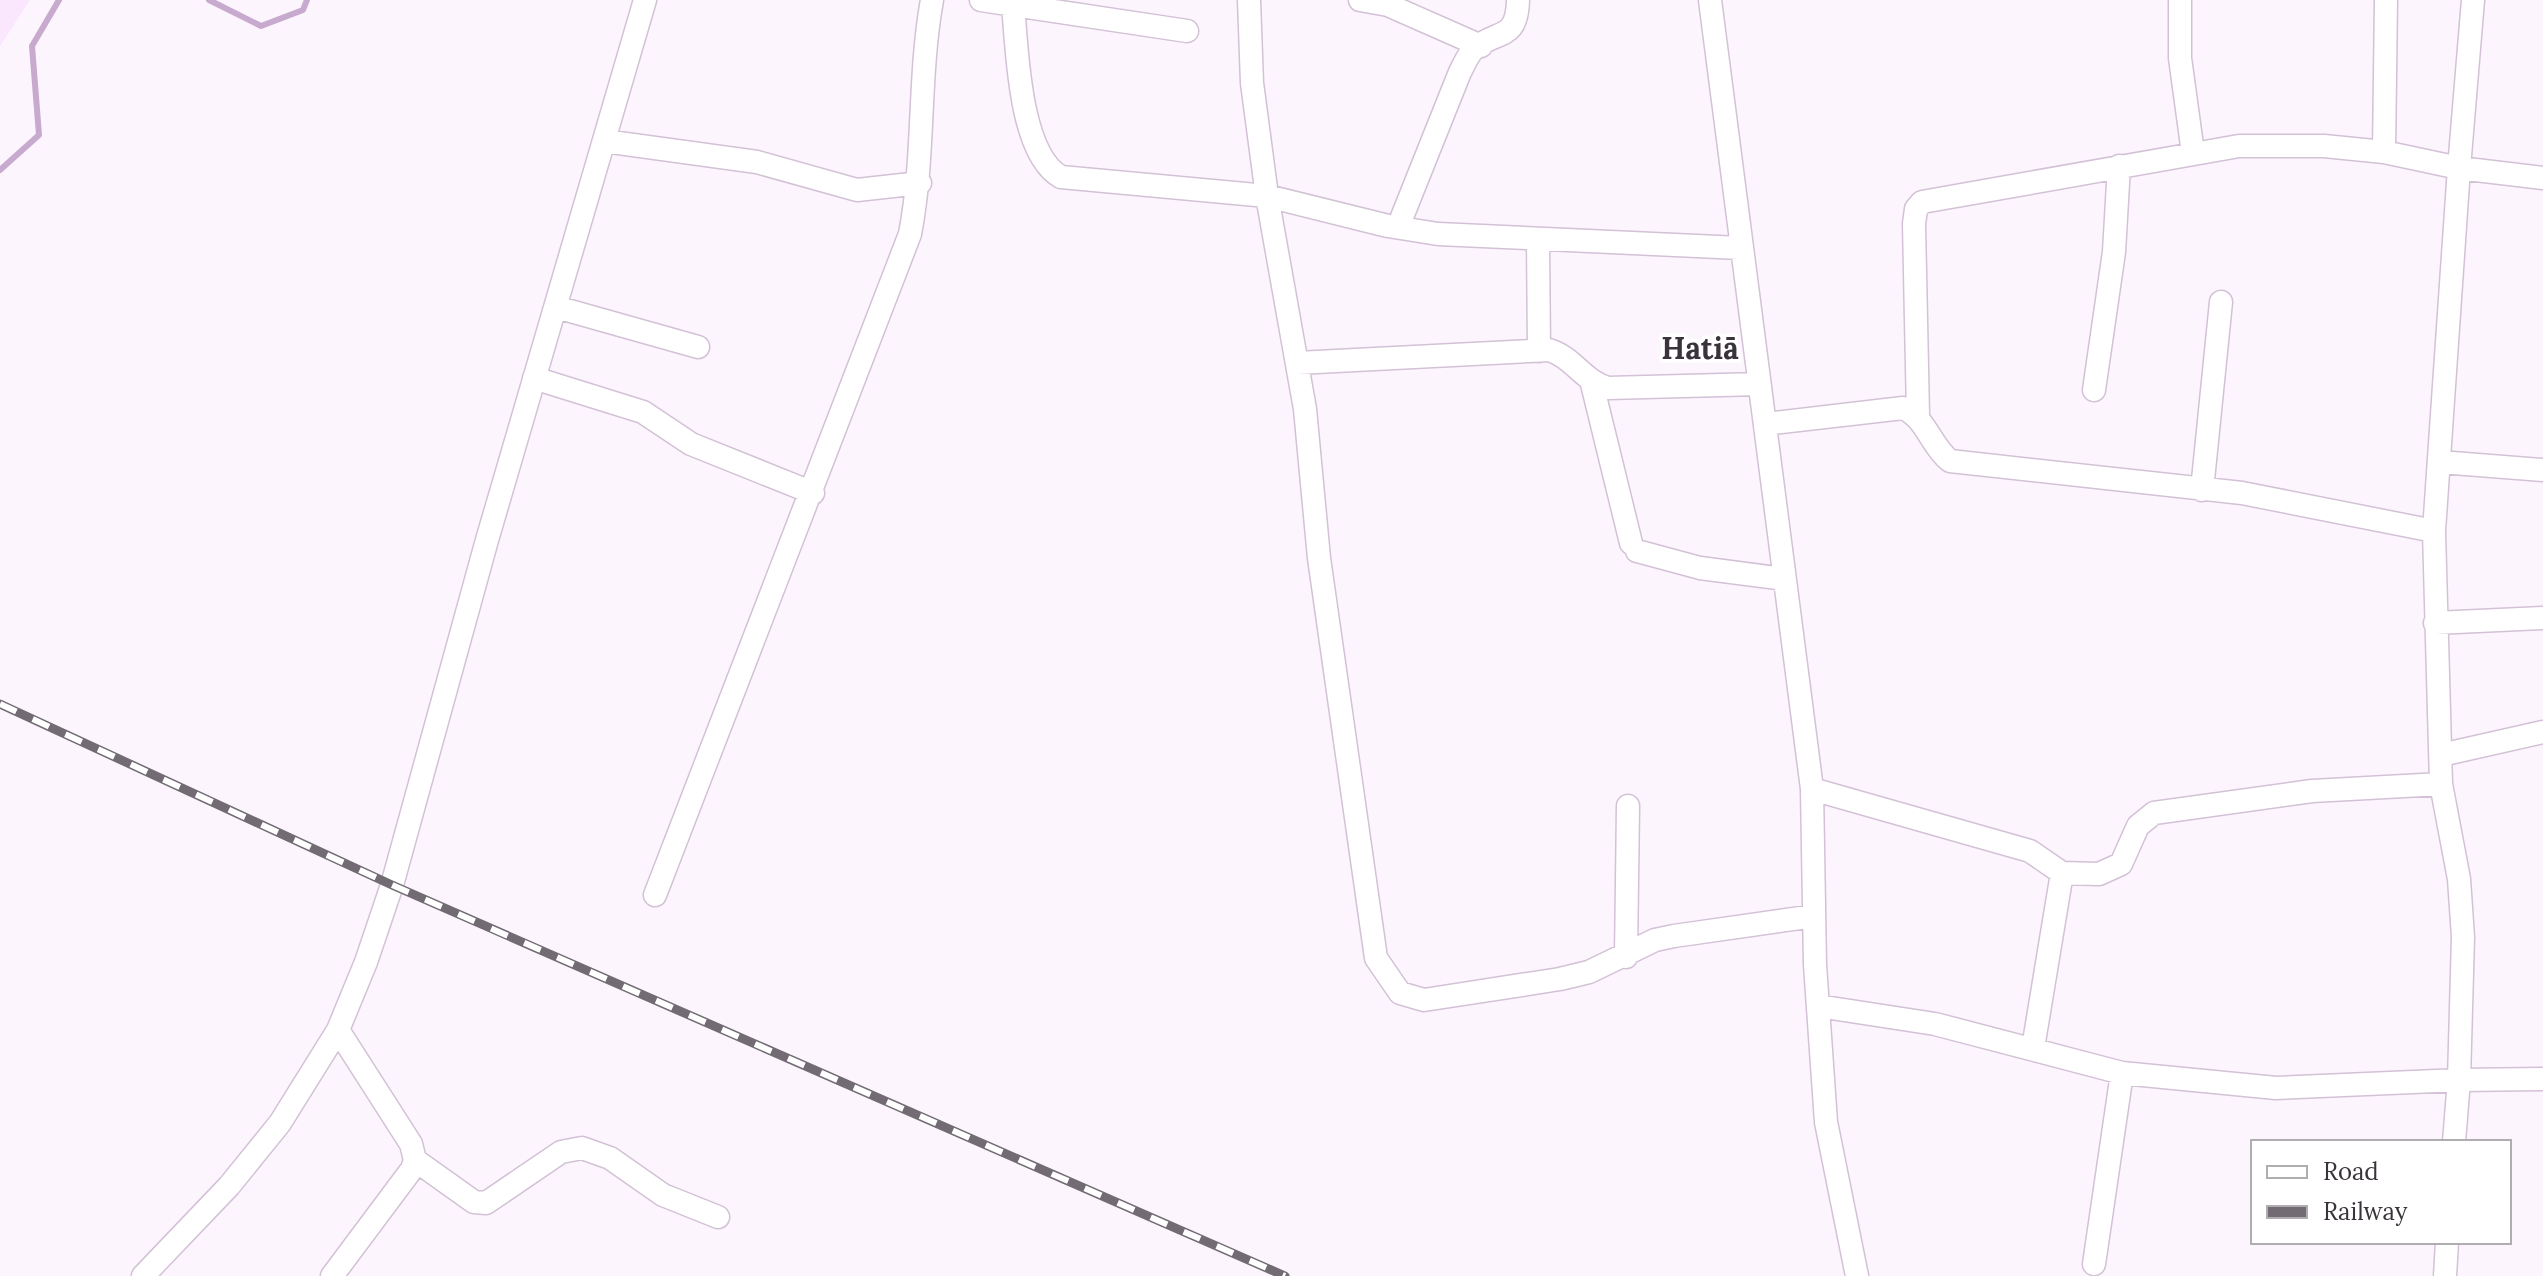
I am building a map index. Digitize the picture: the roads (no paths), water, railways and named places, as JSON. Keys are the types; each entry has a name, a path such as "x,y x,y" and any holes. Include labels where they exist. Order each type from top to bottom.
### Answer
{"street":[{"path":"143,1276 258,1152 338,1030 392,885 534,378 645,0"},
{"path":"655,895 813,493 910,234 920,183 925,37 932,0"},
{"path":"981,0 1187,31"},
{"path":"1249,0 1252,83 1267,196 1297,363 1319,558 1376,958 1381,968 1400,993 1424,1000 1560,979 1626,957 1664,938 1814,916"},
{"path":"1360,0 1388,5 1481,46"},
{"path":"1398,227 1460,72 1474,49 1513,28 1518,0"},
{"path":"1710,0 1812,789 1814,916 1826,1122 1857,1276"},
{"path":"2180,0 2180,58 2193,153"},
{"path":"2384,152 2386,0"},
{"path":"2454,1140 2463,937 2459,879 2441,784 2434,531 2473,0"},
{"path":"1013,5 1028,117 1042,158 1052,173 1061,177 1267,196 1438,234 1740,248"},
{"path":"604,141 757,162 857,190 920,183"},
{"path":"2434,531 2242,493 1950,461 1939,452 1918,415 1916,209 1930,200 2239,146 2324,146 2384,152 2459,168 2543,178"},
{"path":"2094,390 2114,252 2119,166"},
{"path":"1538,239 1539,351"},
{"path":"2202,490 2221,302"},
{"path":"556,307 698,347"},
{"path":"1297,363 1539,351 1562,354 1592,384 1634,547 1700,568 1784,579"},
{"path":"534,378 643,412 691,444 813,493"},
{"path":"1592,384 1625,388 1759,384"},
{"path":"1765,424 1889,407 1903,408 1918,415"},
{"path":"2440,462 2543,470"},
{"path":"2435,623 2543,618"},
{"path":"2441,755 2543,732"},
{"path":"1812,789 2030,851 2062,873 2099,874 2112,871 2121,864 2138,826 2154,813 2312,791 2441,784"},
{"path":"1626,957 1628,806"},
{"path":"2033,1048 2062,873"},
{"path":"1818,1006 1935,1024 2122,1073 2276,1088 2543,1079"},
{"path":"332,1276 412,1169 415,1160 411,1144 338,1030"},
{"path":"2094,1264 2122,1073"},
{"path":"415,1160 474,1202 486,1203 561,1152 582,1148 610,1158 663,1195 718,1217"},
{"path":"2445,1276 2447,1244"}],"waterway":[{"path":"0,170 39,135 32,46 59,0"},
{"path":"209,0 261,26 303,10 307,0"}],"railway":[{"path":"0,704 392,885 1285,1276"}],"district":[{"name":"Hatiā","path":"1700,349"}]}
